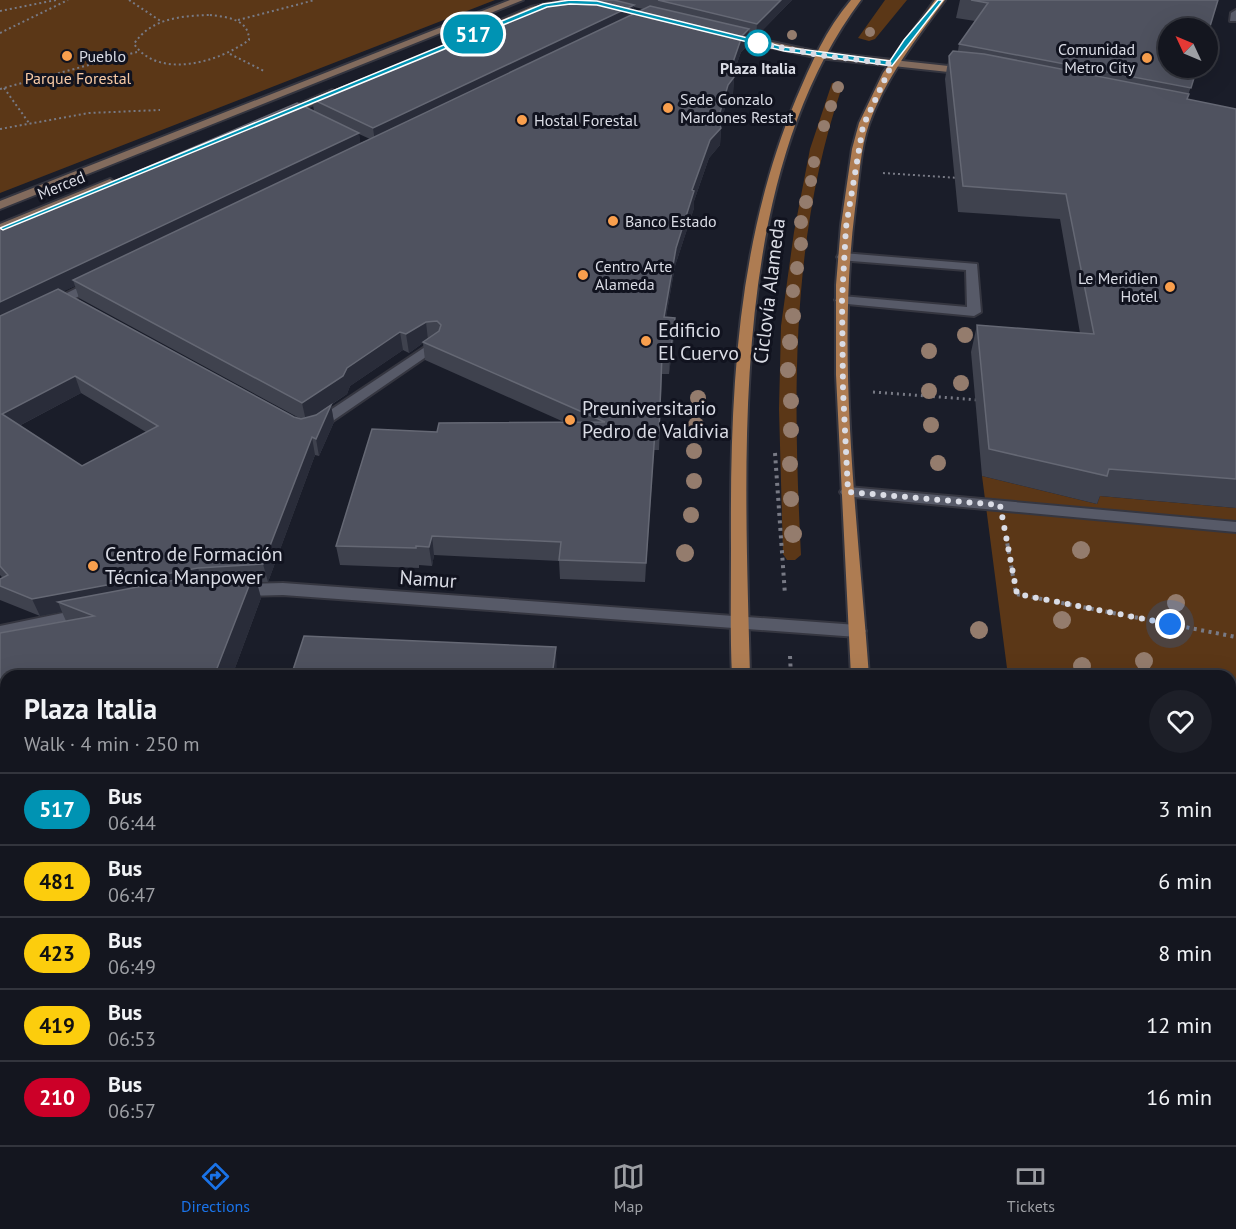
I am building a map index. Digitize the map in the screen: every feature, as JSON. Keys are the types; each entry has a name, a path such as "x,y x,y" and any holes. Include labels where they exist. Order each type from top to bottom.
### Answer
{"main road":[{"name":"Merced","path":"0,205 518,0"},
{"path":"741,670 741,424 755,260 772,182 799,98 830,34 856,0"},
{"path":"860,670 843,390 843,257 863,126 892,64 940,0"},
{"path":"443,47 534,9 557,3 582,2"},
{"path":"712,32 819,55 980,73"},
{"path":"272,118 298,111 347,87"},
{"name":"Merced","path":"0,228 120,179"}],"street":[{"path":"842,300 974,312 972,267 843,257"},
{"path":"43,308 107,277"},
{"path":"64,298 84,309"},
{"path":"304,429 314,427 434,345"},
{"path":"848,492 1236,527"},
{"name":"Namur","path":"215,592 283,589 857,631"},
{"path":"0,632 105,611"}],"path":[{"path":"0,11 57,0"},
{"path":"0,33 68,0"},
{"path":"129,0 163,22"},
{"path":"238,20 315,0"},
{"path":"194,16 218,16 238,20 247,26 250,32 249,40 230,54 195,63 176,64 145,58 137,52 134,44 138,36 148,28 163,22 194,16"},
{"path":"29,123 2,88 137,52"},
{"path":"230,54 272,75"},
{"path":"0,129 89,112 164,110"},
{"path":"855,172 962,178"},
{"path":"843,390 983,401"},
{"path":"775,447 791,670"},
{"path":"1000,505 1017,594 1236,636"}],"green space":[{"name":"Parque Forestal","path":"0,0 495,0 0,193"},
{"path":"885,0 907,0 875,39 869,41 858,38"},
{"path":"832,83 843,84 826,142 813,200 804,258 799,317 797,436 801,555 795,560 787,560 783,554 779,409 781,326 794,232 810,149"},
{"path":"982,476 1097,504 1100,496 1236,508 1236,670 1007,670"}],"building":[{"path":"562,0 614,0 634,5 373,128 312,99 515,18"},
{"path":"658,0 781,0 757,24"},
{"path":"971,0 1218,0 1213,18 1158,18 1158,78 1194,78 1191,88 959,44 988,3"},
{"path":"650,6 749,29 742,36 731,68 734,77 728,85 718,119 721,128 710,140 692,190 694,191 676,248 664,317 675,318 670,356 662,355 659,431 655,431 646,563 559,560 561,542 432,536 429,547 336,546 372,429 437,432 439,423 605,422 423,342 439,331 441,325 437,321 426,322 406,334 400,332 347,368 343,376 302,403 73,280"},
{"path":"953,51 984,54 1189,94 1187,99 1236,109 1236,479 1109,469 1107,476 989,449 977,325 1094,334 1066,194 963,186 949,56"},
{"path":"297,103 359,133 0,302 0,230"},
{"path":"58,289 294,417 301,419 316,415 331,405 316,439 312,437 263,564 198,568 32,599 0,586 0,579 8,575 0,566 0,316","holes":["75,376 158,426 82,466 2,414"]},
{"path":"254,573 216,670 0,670 0,633 94,616 58,602 196,576"},
{"path":"304,636 556,647 553,670 293,670"}],"bus line":[{"name":"517","path":"0,228 534,9 557,3 597,3 784,49 892,64 940,0"}],"place":[{"name":"Plaza Italia","path":"758,43"},
{"name":"Pueblo","path":"67,56"},
{"name":"Comunidad Metro City","path":"1147,58"},
{"name":"Sede Gonzalo Mardones Restat","path":"668,108"},
{"name":"Hostal Forestal","path":"522,120"},
{"name":"Banco Estado","path":"613,221"},
{"name":"Centro Arte Alameda","path":"583,275"},
{"name":"Le Meridien Hotel","path":"1170,287"},
{"name":"Edificio El Cuervo","path":"646,341"},
{"name":"Preuniversitario Pedro de Valdivia","path":"570,420"},
{"name":"Centro de Formación Técnica Manpower","path":"93,566"}],"route":[{"path":"758,43 754,42 819,55 892,64 863,126 846,227 842,300 843,390 848,492 1000,505 1017,594 1170,624"}]}
